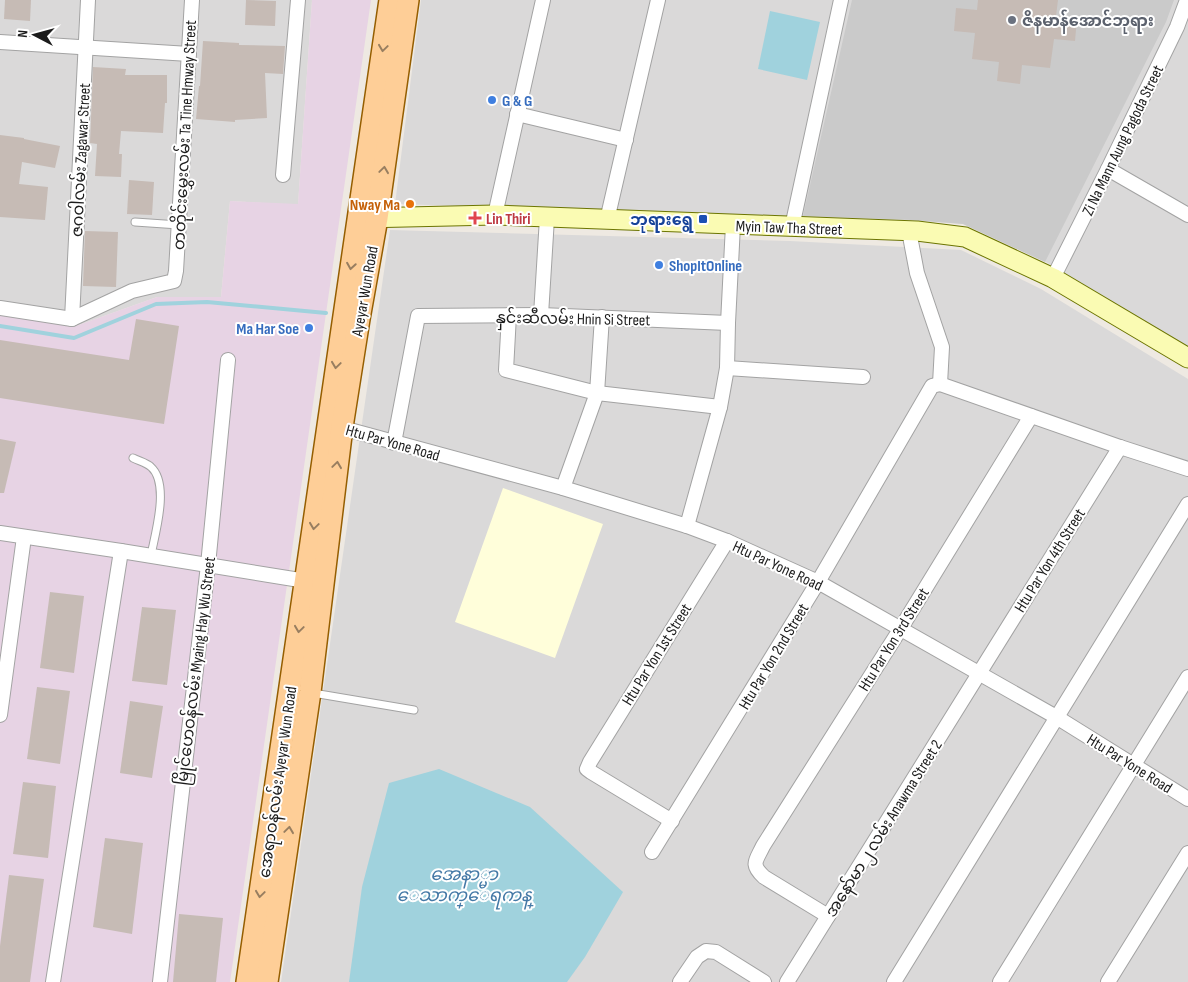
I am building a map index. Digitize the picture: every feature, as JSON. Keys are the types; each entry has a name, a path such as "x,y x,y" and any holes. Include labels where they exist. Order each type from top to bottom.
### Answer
{"main road":[{"name":"Ayeyar Wun Road","path":"368,218 390,0"},
{"name":"Ayeyar Wun Road","path":"314,582 335,426 368,218 408,0"},
{"name":"Myin Taw Tha Street","path":"368,218 495,215 910,231 965,237 1053,278 1188,358"},
{"name":"အေရာဝန်လမ်း Ayeyar Wun Road","path":"267,982 310,692 314,582"},
{"name":"အေရာဝန်လမ်း Ayeyar Wun Road","path":"247,982 314,582"}],"street":[{"name":"ဇဂဝါလမ်း Zagawar Street","path":"72,319 88,0"},
{"name":"တတိုင်းမွှေးလမ်း Ta Tine Hmway Street","path":"72,319 132,291 174,281 192,0"},
{"path":"283,174 298,0"},
{"path":"495,215 543,0"},
{"path":"607,220 658,0"},
{"path":"792,226 841,0"},
{"name":"Zi Na Mann Aung Pagoda Street","path":"1053,278 1182,29 1186,0"},
{"path":"0,42 189,54"},
{"path":"518,114 626,140"},
{"path":"1108,169 1188,215"},
{"path":"541,315 547,218"},
{"path":"687,526 720,406 727,368 733,225"},
{"path":"910,231 917,273 942,347 940,384 1188,469"},
{"path":"0,308 72,319"},
{"path":"509,315 506,370 598,393 720,406"},
{"name":"နှင်းဆီလမ်း Hnin Si Street","path":"394,443 418,316 541,315 728,323"},
{"path":"563,488 598,393 602,317"},
{"name":"မြိုင်ဟေဝန်လမ်း Myaing Hay Wu Street","path":"160,982 208,564 228,360"},
{"path":"727,368 863,377"},
{"name":"Htu Par Yon 2nd Street","path":"652,852 818,582 932,386 940,384"},
{"name":"Htu Par Yon 3rd Street","path":"828,916 764,877 756,870 755,862 763,846 901,628 1031,416"},
{"name":"Htu Par Yone Road","path":"335,426 563,488 687,526 727,541 818,582 901,628 1058,718 1188,799"},
{"name":"Htu Par Yon 4th Street","path":"979,674 1120,447"},
{"path":"894,982 1188,504"},
{"path":"0,533 151,555 314,582"},
{"path":"0,715 24,537"},
{"name":"Htu Par Yon 1st Street","path":"672,821 591,772 588,768 727,541"},
{"path":"53,982 121,551"},
{"name":"အနော်မာ ၂ လမ်း Anawma Street 2","path":"787,982 979,674"},
{"path":"1000,982 1188,677"},
{"path":"1108,982 1188,853"},
{"path":"680,982 697,957 706,951 716,952 764,982"}],"lane":[{"path":"135,222 179,225"},
{"path":"133,458 152,467 159,480 161,498 151,555"},
{"path":"310,692 414,710"}],"shaded area":[{"path":"0,0 312,0 298,205 230,201 221,297 157,297 73,327 0,314"},
{"path":"312,0 371,0 230,982 0,982 0,314 73,327 157,297 221,297 230,201 298,204"},
{"path":"421,0 1188,0 1188,348 1046,262 963,224 912,220 395,204"},
{"path":"852,0 1174,0 1166,22 1045,262 963,224 803,216"},
{"path":"390,230 790,241 961,250 1041,289 1188,379 1188,982 281,982"},
{"path":"503,488 603,524 555,658 455,622"}],"water":[{"path":"770,11 820,22 807,80 758,69"},
{"name":"အေနာ္မာ ေသာက္ေရကန္","path":"439,769 530,807 623,892 585,957 567,982 349,982 362,887 389,783"}],"building":[{"path":"5,0 31,0 30,21 4,19"},
{"path":"246,0 276,1 275,26 245,25"},
{"path":"978,0 1058,0 1056,16 1077,18 1075,41 1054,39 1050,68 1022,65 1020,84 997,81 999,62 972,59 975,33 954,31 956,8 977,10"},
{"path":"203,41 239,43 239,45 285,46 283,74 265,73 267,118 235,120 235,122 196,119"},
{"path":"93,67 126,69 125,75 167,75 167,103 165,103 163,133 121,131 119,154 122,154 121,177 95,176 97,144 90,143"},
{"path":"0,135 60,146 55,168 22,162 19,184 48,187 45,220 0,217"},
{"path":"129,180 154,182 152,215 127,214"},
{"path":"85,231 118,232 116,287 83,286"},
{"path":"136,319 179,326 164,424 0,398 0,340 129,360"},
{"path":"0,439 16,442 4,493 0,493"},
{"path":"50,592 84,596 74,673 40,668"},
{"path":"142,607 176,610 167,685 132,681"},
{"path":"37,687 70,691 60,764 27,759"},
{"path":"130,701 163,706 152,778 120,773"},
{"path":"23,782 56,786 48,858 13,854"},
{"path":"105,838 143,843 132,934 93,927"},
{"path":"9,875 44,879 30,982 0,982 0,946"},
{"path":"179,914 223,918 216,982 173,982"}],"waterway":[{"path":"0,326 74,338 156,304 207,302 326,313"}],"place":[{"name":"ဇိနမာန်အောင်ဘုရား","path":"1012,20"},
{"name":"G & G","path":"492,100"},
{"name":"Nway Ma","path":"410,204"},
{"name":"Lin Thiri","path":"475,218"},
{"name":"ဘုရားရွေ","path":"703,219"},
{"name":"ShopItOnline","path":"659,265"},
{"name":"Ma Har Soe","path":"309,328"}]}
